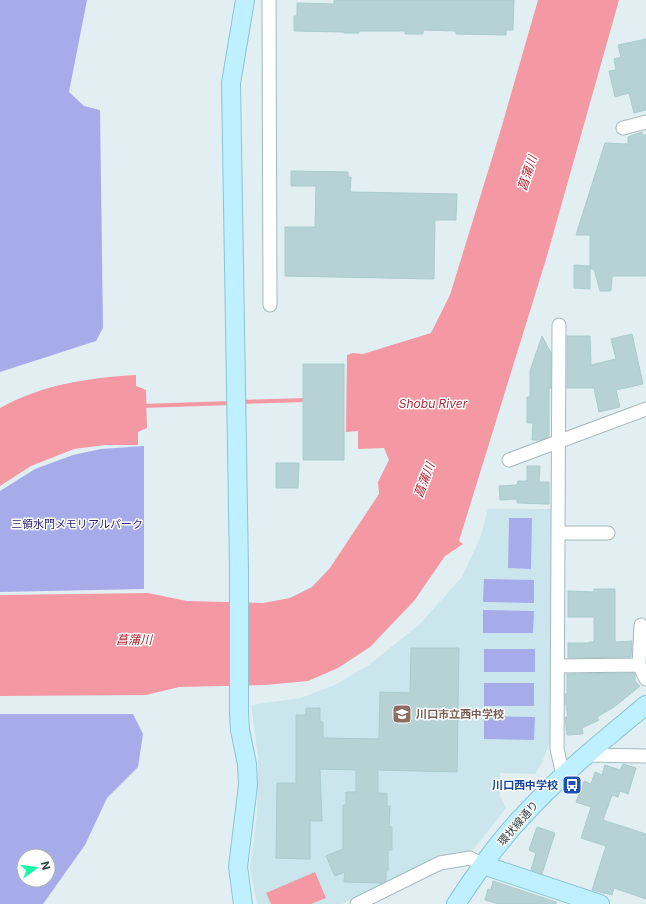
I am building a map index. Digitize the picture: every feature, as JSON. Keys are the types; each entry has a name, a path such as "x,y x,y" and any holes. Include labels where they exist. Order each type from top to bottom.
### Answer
{"street":[{"path":"243,904 238,868 248,785 247,764 240,730 239,712 239,570 230,83 245,0"},
{"path":"269,0 270,305"},
{"path":"623,128 646,122"},
{"path":"559,325 557,749 562,775"},
{"path":"509,460 646,409"},
{"path":"558,533 608,532"},
{"path":"641,625 638,665 646,679"},
{"path":"558,666 638,665"},
{"name":"環状線通り","path":"456,904 484,864 520,818 562,775 646,706"},
{"path":"585,755 646,756"},
{"path":"356,904 440,863 470,858 600,904"}],"shaded area":[{"name":"川口市立西中学校","path":"488,509 551,509 551,738 542,763 535,774 500,773 500,796 506,808 473,850 437,858 342,904 257,904 250,869 257,813 258,781 258,756 251,705 300,698 335,685 369,665 420,624 462,577 480,538"}],"green space":[{"path":"0,0 87,0 69,92 84,106 100,110 103,328 96,341 0,372"},
{"name":"三領水門メモリアルパーク","path":"144,446 144,589 0,592 0,491 35,469 73,455 101,449"},
{"path":"509,518 532,518 531,569 508,568"},
{"path":"484,579 534,580 534,603 483,602"},
{"path":"483,610 534,611 533,633 483,633"},
{"path":"484,649 535,649 535,672 484,672"},
{"path":"484,683 534,683 534,706 484,706"},
{"path":"0,714 133,714 143,734 138,767 107,798 85,845 56,886 56,848 16,848 16,888 54,888 43,904 0,904"},
{"path":"484,716 535,717 534,740 484,739"}],"water":[{"name":"Shobu River","path":"538,0 619,0 547,256 459,541 463,544 445,556 414,601 370,647 338,668 308,681 265,685 179,687 146,695 0,696 0,595 148,593 187,601 263,603 290,598 312,587 330,568 379,494 378,482 389,460 384,448 358,449 358,431 346,432 347,355 353,353 363,354 431,333 450,295 501,129"},
{"path":"136,375 136,386 146,390 147,428 138,432 138,445 105,445 74,449 31,466 0,486 0,408 33,393 49,388 83,380"},
{"path":"315,872 326,898 311,904 271,904 266,893"}],"building":[{"path":"334,0 514,0 513,30 506,30 506,35 456,34 456,31 423,30 423,34 405,34 405,31 359,31 359,33 344,33 294,31 294,16 297,16 297,3 334,4"},
{"path":"646,39 646,110 634,113 629,93 615,97 609,71 616,70 614,59 621,57 618,45"},
{"path":"642,132 642,135 646,135 646,276 612,276 611,291 600,291 594,269 590,269 590,235 576,235 605,143 628,144 628,137"},
{"path":"291,171 348,172 348,177 351,177 350,192 457,194 456,220 435,220 434,279 285,276 285,227 315,227 316,186 291,186"},
{"path":"574,265 590,266 590,289 574,288"},
{"path":"632,334 643,384 616,390 620,407 599,412 594,388 567,388 567,336 590,336 591,365 616,359 611,339"},
{"path":"542,336 551,353 549,437 539,440 532,440 533,423 527,423 527,397 530,397 530,371"},
{"path":"303,364 344,364 344,460 303,460"},
{"path":"276,463 299,463 298,488 276,488"},
{"path":"527,466 540,466 539,482 549,482 549,504 517,503 517,499 500,500 499,486 517,485 518,481 527,481"},
{"path":"594,589 615,589 615,642 632,641 631,657 568,658 568,643 594,642 594,617 568,617 568,591 594,592"},
{"path":"411,648 459,648 457,772 378,770 378,793 387,793 387,806 390,806 389,827 392,827 392,850 388,850 388,871 386,871 386,881 382,883 344,882 345,872 335,876 326,856 343,849 343,805 346,805 346,792 356,792 356,770 320,769 322,821 311,821 310,819 310,859 276,858 277,783 296,783 296,715 306,715 306,708 320,708 320,722 323,722 323,738 379,739 380,692 410,693"},
{"path":"634,673 635,681 640,686 614,707 597,717 599,720 582,728 583,734 567,735 565,717 568,717 565,694 567,694 567,674"},
{"path":"623,764 636,768 628,794 620,791 618,797 612,795 603,820 646,834 646,899 614,888 612,895 592,890 606,846 581,838 591,807 576,802 584,781 591,784 595,772 602,775 605,765 620,770"},
{"path":"537,827 555,833 542,874 531,870 536,853 529,850"},
{"path":"493,881 556,902 556,904 499,904 485,900 488,889 491,890"}],"waterway":[{"path":"241,402 308,400"},
{"path":"141,406 232,403"}],"place":[{"name":"川口市立西中学校","path":"402,714"},
{"name":"川口西中学校","path":"572,785"}],"water label":[{"name":"菖蒲川","path":"527,173"},
{"name":"菖蒲川","path":"424,480"},
{"name":"菖蒲川","path":"134,639"}]}
